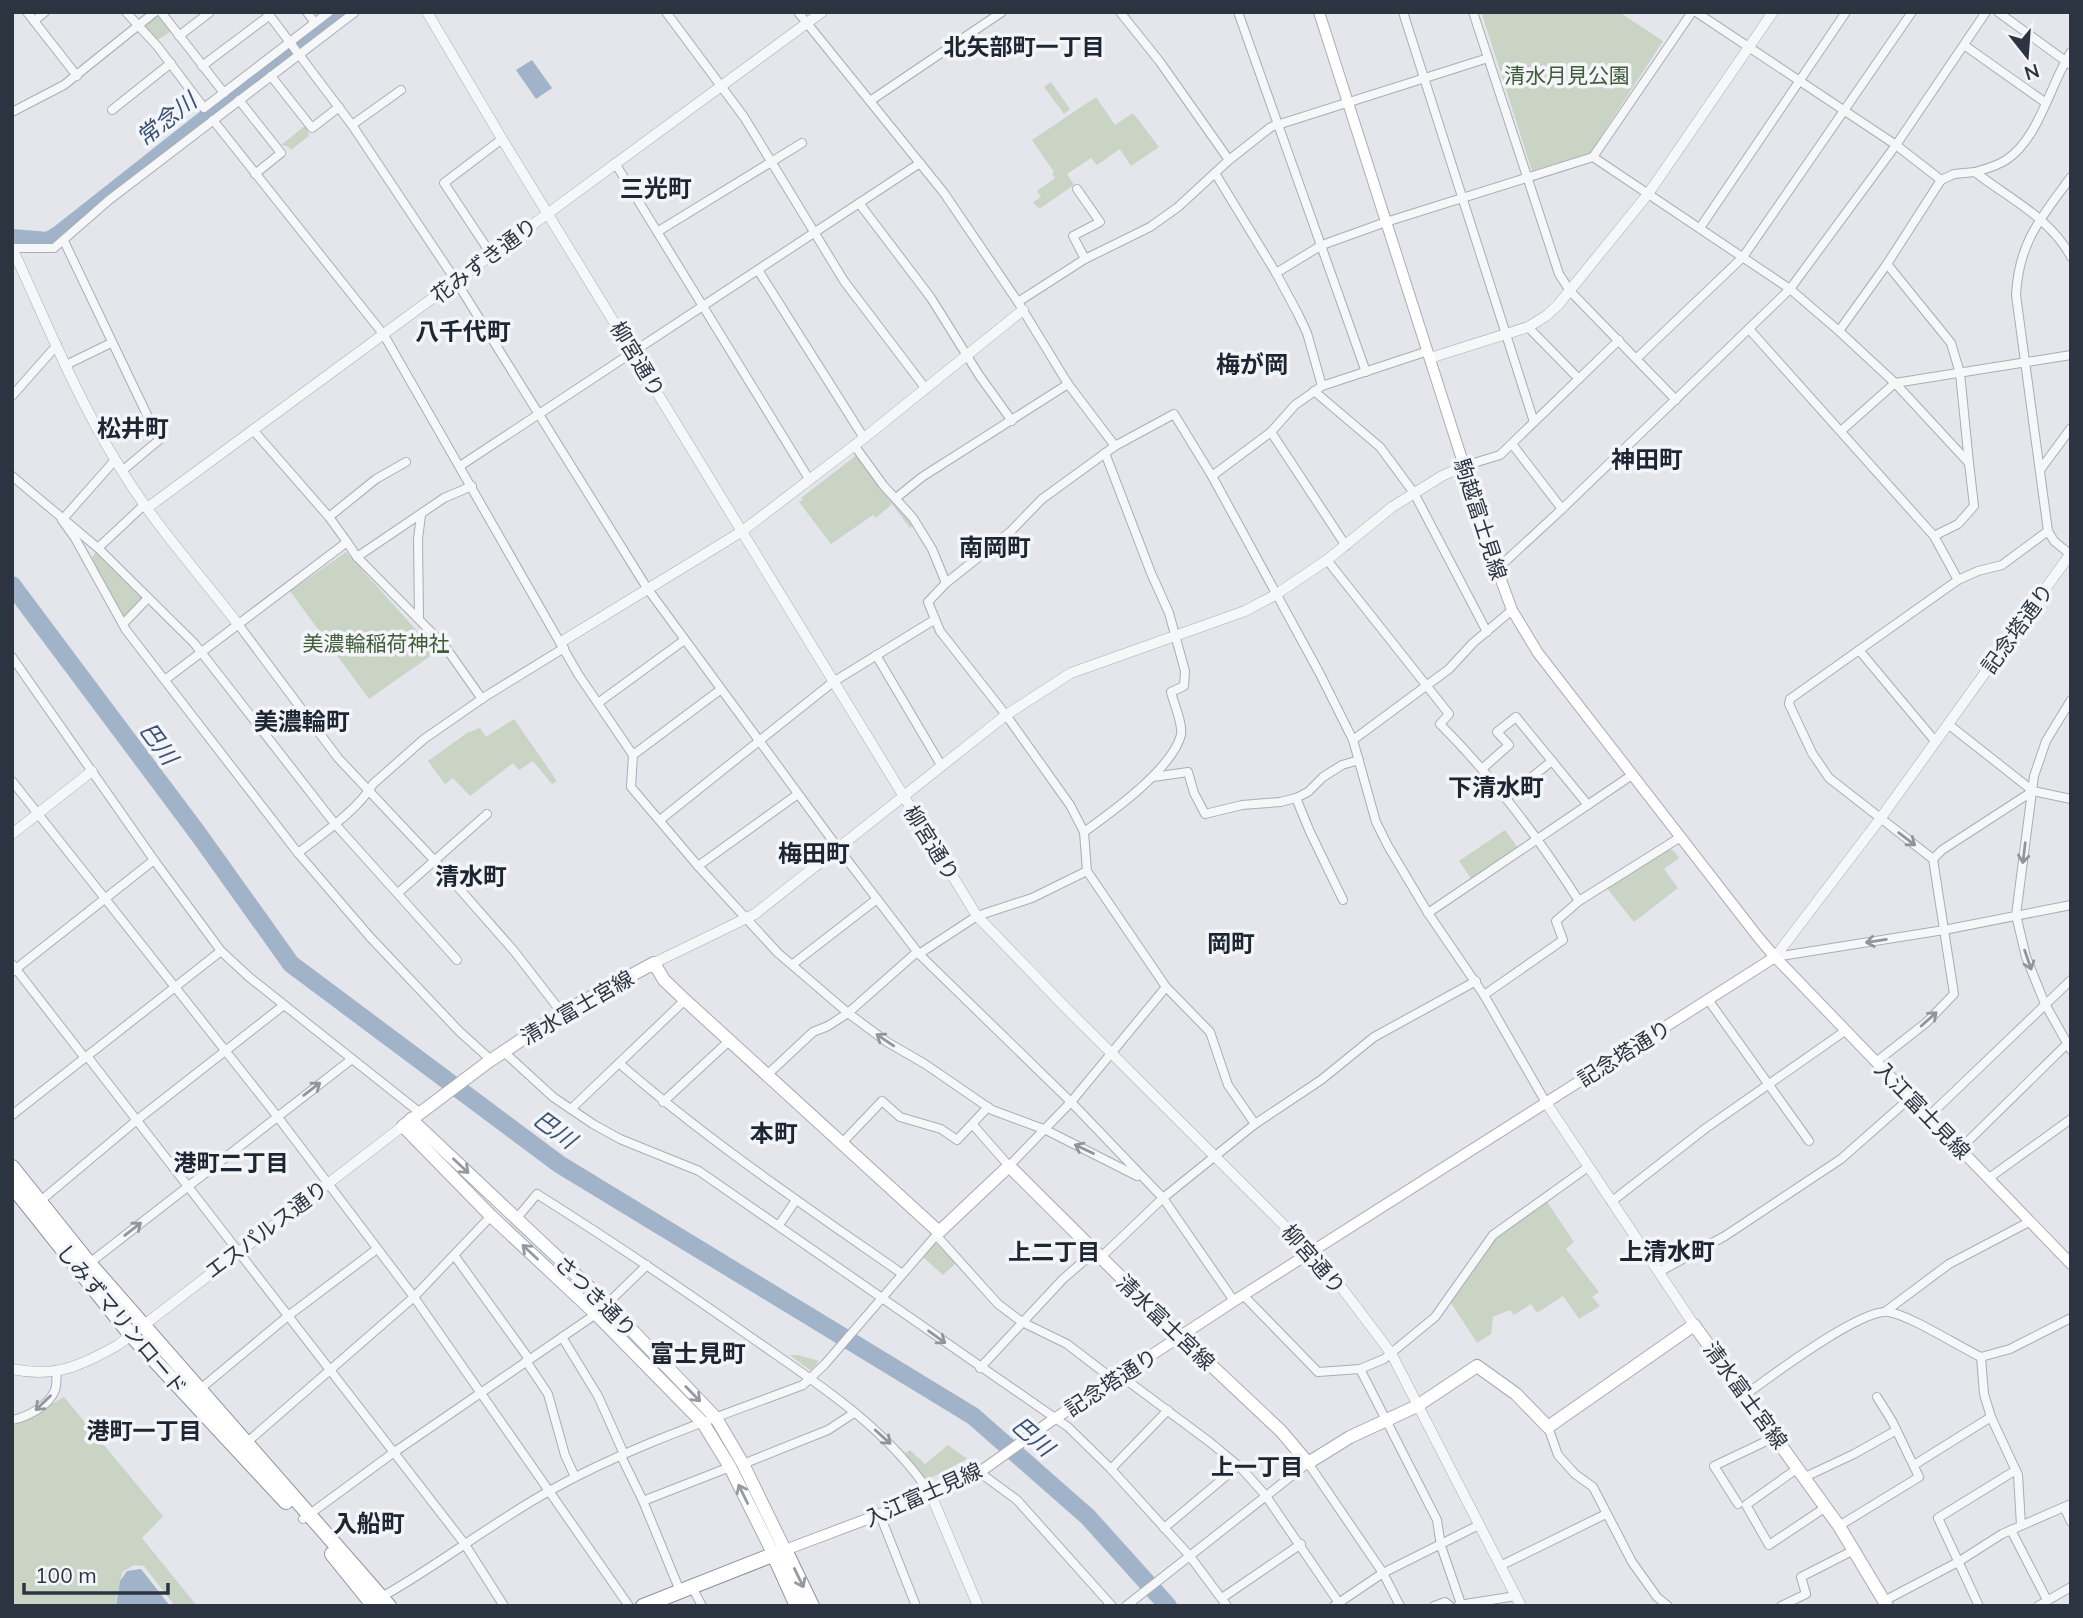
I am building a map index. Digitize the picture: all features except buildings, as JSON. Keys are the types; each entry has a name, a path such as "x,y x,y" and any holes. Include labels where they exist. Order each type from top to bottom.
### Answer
{"highway":[{"name":"しみずマリンロード","path":"12,1167 36,1205 136,1329 306,1517 379,1603"},
{"name":"しみずマリンロード","path":"12,1186 36,1205"},
{"path":"643,1606 779,1553"},
{"name":"さつき通り","path":"779,1553 797,1606"},
{"name":"さつき通り","path":"779,1553 812,1606"}],"main road":[{"name":"駒越富士見線","path":"1319,12 1512,611 1538,653 1679,838 1775,957"},
{"name":"記念塔通り","path":"1054,1419 1545,1101 1775,957"},
{"name":"入江富士見線","path":"1775,957 2071,1264"},
{"name":"清水富士宮線","path":"414,1116 503,1051 562,1013 654,963 664,980 685,1000 938,1233"},
{"name":"さつき通り","path":"414,1116 607,1304 716,1418 779,1553"},
{"name":"さつき通り","path":"414,1116 496,1220 596,1314 703,1423 737,1466"},
{"name":"清水富士宮線","path":"1009,1166 1097,1255 1280,1431 1308,1463"},
{"path":"938,1233 1009,1166"},
{"path":"496,1220 513,1215"},
{"path":"596,1314 607,1304"},
{"name":"清水富士宮線","path":"1548,1427 1694,1325 1839,1525 1885,1604"},
{"path":"1308,1463 1350,1437 1417,1406 1477,1366 1516,1394 1548,1427"},
{"name":"入江富士見線","path":"779,1553 930,1496 982,1470 1054,1419"}],"street":[{"path":"27,12 76,76"},
{"path":"34,21 45,12"},
{"path":"126,12 158,47 204,108 330,12"},
{"path":"12,112 65,85 155,12"},
{"path":"161,12 224,93"},
{"path":"179,36 210,12"},
{"path":"307,12 315,23"},
{"path":"355,12 109,200 54,248 12,248 66,365 115,460 146,506 338,758 435,861 514,951 562,1013"},
{"name":"柳宮通り","path":"427,12 977,916 1066,1008 1312,1251 1391,1353 1518,1601"},
{"path":"666,12 744,117 844,281 926,389"},
{"path":"798,12 944,193 1021,306 1068,384 1115,446"},
{"name":"花みずき通り","path":"146,506 384,335 822,12"},
{"path":"870,101 1002,12"},
{"path":"1119,12 1160,62 1229,160"},
{"path":"1238,12 1366,372"},
{"path":"1403,12 1534,422"},
{"path":"1473,12 1559,274 1570,291 1676,400"},
{"path":"1276,274 1322,244 1593,157 1694,12 1896,145 1941,180"},
{"path":"1212,476 1271,432 1295,405 1318,388 1528,327 1546,316 1570,291 1648,194 1773,12"},
{"path":"1700,228 1846,12"},
{"path":"1637,358 1744,257 1912,12"},
{"path":"1497,569 1790,289 1896,145 1986,12"},
{"path":"1998,12 2068,63"},
{"path":"202,66 268,14 352,125 456,281 647,588 683,641 918,953 1070,1102 1163,1198 1239,1298 1318,1372 1360,1369 1391,1353 1435,1317 1493,1235 1588,1167"},
{"path":"1964,45 2046,103"},
{"path":"1839,331 1941,180 1954,174 1976,172 2008,159 2019,149 2030,135 2068,63 2071,52"},
{"path":"298,853 335,824 369,792 373,784 424,739 647,588 741,532 967,356 1021,306 1085,259 1150,227 1178,207 1270,127 1488,58"},
{"path":"112,110 171,63"},
{"path":"271,76 312,128 339,107"},
{"path":"352,125 401,90"},
{"path":"239,100 281,153 255,174"},
{"path":"213,120 384,335 562,645 633,755 631,787 698,866 778,953 887,1042 988,1107 1046,1130 1145,1180"},
{"path":"491,254 444,183 502,139"},
{"path":"657,232 802,143"},
{"path":"1593,157 1790,289 1895,383 1969,463"},
{"path":"615,163 810,479"},
{"path":"460,466 920,163"},
{"path":"1976,172 2040,219 2057,235 2071,257"},
{"path":"1215,173 1276,274 1307,332 1318,388 1380,447 1414,493 1487,632"},
{"path":"2070,554 2054,541 2048,531 2017,304 2017,275 2025,246 2040,219 2071,177"},
{"path":"1077,189 1100,222 1073,236 1085,259"},
{"path":"859,203 925,289 1012,421"},
{"path":"64,241 159,440 122,471"},
{"path":"1886,264 1951,343 1960,373 1974,506 1958,524 1934,536"},
{"path":"758,270 864,438"},
{"path":"1528,327 1579,379"},
{"path":"1749,329 1934,536 1958,580"},
{"path":"654,963 746,919 1006,715 1071,673 1245,611 1275,595 1327,560 1392,507 1414,493 1464,466 1500,455 1619,340"},
{"path":"66,365 111,343"},
{"path":"12,396 57,345"},
{"path":"1841,431 1895,383 2071,355"},
{"path":"896,498 922,477 1068,384"},
{"path":"1255,1124 1228,1085 1210,1032 1166,987 1087,871 1084,832 1070,805 1006,715 940,631 928,602 946,583 996,545 1042,499 1115,446 1174,414 1212,476 1353,740 1376,822 1428,913 1485,995 1545,1101 1694,1325"},
{"path":"2040,470 2071,428"},
{"path":"253,430 329,517 357,557 444,645 482,699"},
{"path":"1271,432 1346,546"},
{"path":"1512,444 1562,509"},
{"path":"854,445 883,485 906,508 932,549 946,583"},
{"path":"1084,832 1153,777 1182,733 1171,692 1184,686 1185,671 1175,634 1105,453"},
{"path":"62,520 115,460"},
{"path":"329,517 376,479 406,462"},
{"path":"12,476 98,548 202,652 335,824 457,960"},
{"path":"357,557 444,498 472,486"},
{"path":"98,548 146,506"},
{"path":"419,618 418,539 421,514"},
{"path":"62,520 75,538 123,624 298,853 370,937 490,1061"},
{"path":"1876,1062 1927,1021 1954,995 1933,859 1822,770 1789,704 1790,699 1958,580 2002,565 2048,531"},
{"path":"166,679 347,542"},
{"name":"記念塔通り","path":"1775,957 1880,819 2070,554"},
{"path":"1327,560 1449,715 1440,724 1507,797 1539,838 1579,901"},
{"path":"123,624 148,598"},
{"path":"1353,740 1448,669 1512,611"},
{"path":"660,820 833,682 934,620"},
{"path":"598,704 683,641"},
{"path":"1859,650 1935,741"},
{"path":"876,655 941,765"},
{"path":"12,657 221,951 248,977 352,1059 414,1116"},
{"path":"633,755 720,690"},
{"path":"1960,1149 2069,1047 2045,1004 2025,957 2016,915 2034,776 2046,741 2071,700"},
{"path":"1483,768 1509,745 1497,732 1516,717 1588,805"},
{"path":"1948,724 2033,791 2071,799"},
{"path":"1153,777 1188,772 1194,793 1205,814 1242,805 1296,798 1308,792 1323,777 1342,765 1359,760"},
{"path":"1507,797 1552,761"},
{"path":"12,834 92,771"},
{"path":"1428,913 1632,775"},
{"path":"12,781 276,1116 414,1297 629,1606"},
{"path":"1933,859 1942,850 2033,791"},
{"path":"698,866 798,794"},
{"path":"1296,798 1343,900"},
{"path":"398,893 487,814"},
{"path":"1485,995 1563,940 1556,921 1579,901 1679,838"},
{"path":"154,860 13,968 188,1185 464,1543 505,1606"},
{"path":"767,1075 813,1032 849,1013 918,953 977,916 1032,898 1087,871"},
{"path":"793,964 877,899"},
{"path":"1775,957 1944,930 2071,905"},
{"path":"12,1115 221,951"},
{"path":"1929,1116 2071,980"},
{"path":"980,1368 1063,1279 1097,1255 1255,1124 1321,1080 1374,1037 1476,981"},
{"path":"973,1125 1009,1166 1046,1130 1166,987"},
{"path":"571,1109 685,1000"},
{"path":"1709,1000 1809,1140"},
{"path":"36,1205 137,1120 284,1005"},
{"path":"1611,1202 1706,1128 1845,1031"},
{"path":"663,1102 729,1041"},
{"path":"503,1051 553,1097 620,1139 699,1171 1054,1419 1111,1469 1164,1528 1224,1602 1301,1544"},
{"path":"84,1267 352,1059"},
{"path":"619,1063 663,1102 901,1273"},
{"path":"1659,1272 1725,1236 1841,1159 1910,1098"},
{"path":"842,1143 882,1101 900,1117 941,1129 957,1140 988,1107"},
{"name":"エスパルス通り","path":"57,1372 99,1356 118,1345 414,1116"},
{"path":"1989,1178 2071,1119"},
{"path":"513,1215 537,1194 647,1265 854,1413 898,1450 930,1496 978,1606"},
{"path":"779,1225 796,1200"},
{"path":"242,1447 414,1297 454,1255 496,1220"},
{"path":"1745,1395 1825,1339 1861,1320 1886,1311 1949,1264 2029,1222"},
{"path":"379,1603 464,1543 575,1477 623,1455 811,1380 938,1233 986,1292 1022,1322 1068,1344 1168,1410 1238,1466 1266,1496 1301,1544 1338,1605 1383,1573 1479,1525"},
{"path":"194,1395 288,1316 377,1249"},
{"path":"454,1255 548,1394 565,1455 575,1477"},
{"path":"607,1304 647,1265"},
{"path":"1886,1311 1981,1357 2010,1349 2071,1318"},
{"path":"306,1517 480,1392 596,1314"},
{"path":"562,1337 598,1396 643,1501 686,1589 702,1606"},
{"path":"1981,1357 1984,1394 1991,1417 2016,1470 2020,1488 2021,1525"},
{"path":"12,1369 33,1373 57,1372 55,1391 26,1417 12,1420"},
{"path":"1360,1369 1437,1520 1441,1546 1459,1605 1518,1601"},
{"path":"1839,1525 1919,1477 1877,1397"},
{"path":"1111,1469 1168,1410"},
{"path":"643,1501 828,1430 854,1413"},
{"path":"1914,1465 1991,1417"},
{"path":"1548,1427 1558,1455 1575,1474 1593,1487 1632,1562 1657,1597 1668,1606"},
{"path":"1826,1507 1769,1545 1746,1505 1802,1472 1854,1454 1895,1431"},
{"path":"1738,1504 1714,1466 1775,1437"},
{"path":"1126,1606 1308,1463 1383,1573 1400,1606"},
{"path":"1164,1528 1238,1466"},
{"path":"982,1470 1017,1500 1112,1606"},
{"path":"1979,1606 1938,1518 2016,1470"},
{"path":"1885,1604 2021,1525 2067,1505 2071,1521"},
{"path":"1500,1566 1606,1514"},
{"path":"880,1515 916,1606"},
{"path":"2011,1530 2048,1600"},
{"path":"1781,1606 1806,1594 1801,1577 1854,1550"},
{"path":"2038,1606 2071,1587"},
{"path":"1434,1606 1445,1602 1450,1606"}],"green space":[{"name":"清水月見公園","path":"1619,12 1663,41 1590,153 1532,171 1482,14"},
{"path":"156,17 161,18 171,31 158,40 146,31 146,26"},
{"path":"1051,82 1070,109 1064,114 1044,87"},
{"path":"1096,97 1115,125 1133,113 1159,147 1131,166 1120,149 1097,165 1091,158 1067,174 1074,185 1039,209 1033,202 1041,197 1037,191 1055,178 1052,174 1054,172 1032,140"},
{"path":"306,125 309,136 291,150 281,145"},
{"path":"858,454 915,524 910,528 892,504 876,518 873,515 831,544 799,502"},
{"path":"97,551 144,599 123,619 90,560"},
{"name":"美濃輪稲荷神社","path":"346,552 436,652 369,699 290,591"},
{"path":"514,719 557,781 552,784 533,761 519,770 513,763 470,796 453,778 445,784 428,761 467,733 480,728 486,737"},
{"path":"1505,830 1518,848 1472,880 1459,861"},
{"path":"1668,849 1674,851 1679,858 1664,869 1678,888 1634,922 1606,887"},
{"path":"1546,1200 1574,1242 1566,1249 1599,1292 1592,1297 1600,1306 1579,1319 1563,1296 1537,1313 1531,1304 1514,1315 1510,1310 1493,1317 1491,1334 1477,1343 1451,1303 1494,1241"},
{"path":"935,1242 956,1263 943,1275 923,1257"},
{"path":"790,1355 798,1355 819,1361 811,1371"},
{"path":"64,1397 163,1516 142,1538 197,1606 175,1606 144,1566 134,1565 122,1572 115,1606 12,1606 12,1426"},
{"path":"948,1445 967,1459 925,1481 904,1454 910,1450 925,1464"}],"water":[{"path":"532,60 552,88 536,99 516,70"},
{"path":"141,1569 170,1606 116,1606 120,1581 127,1571"}],"waterway":[{"name":"常念川","path":"12,238 48,241 58,235 341,12"},
{"name":"巴川","path":"12,585 199,835 291,964 559,1164 973,1416 1088,1517 1168,1606"}],"district":[{"name":"北矢部町一丁目","path":"1024,46"},
{"name":"三光町","path":"656,188"},
{"name":"八千代町","path":"463,331"},
{"name":"梅が岡","path":"1252,364"},
{"name":"松井町","path":"133,428"},
{"name":"神田町","path":"1647,459"},
{"name":"南岡町","path":"995,547"},
{"name":"美濃輪町","path":"302,721"},
{"name":"下清水町","path":"1496,787"},
{"name":"梅田町","path":"814,853"},
{"name":"清水町","path":"471,876"},
{"name":"岡町","path":"1231,943"},
{"name":"本町","path":"774,1133"},
{"name":"港町二丁目","path":"231,1162"},
{"name":"上二丁目","path":"1054,1251"},
{"name":"上清水町","path":"1667,1251"},
{"name":"富士見町","path":"698,1353"},
{"name":"港町一丁目","path":"144,1430"},
{"name":"上一丁目","path":"1257,1466"},
{"name":"入船町","path":"369,1523"}]}
